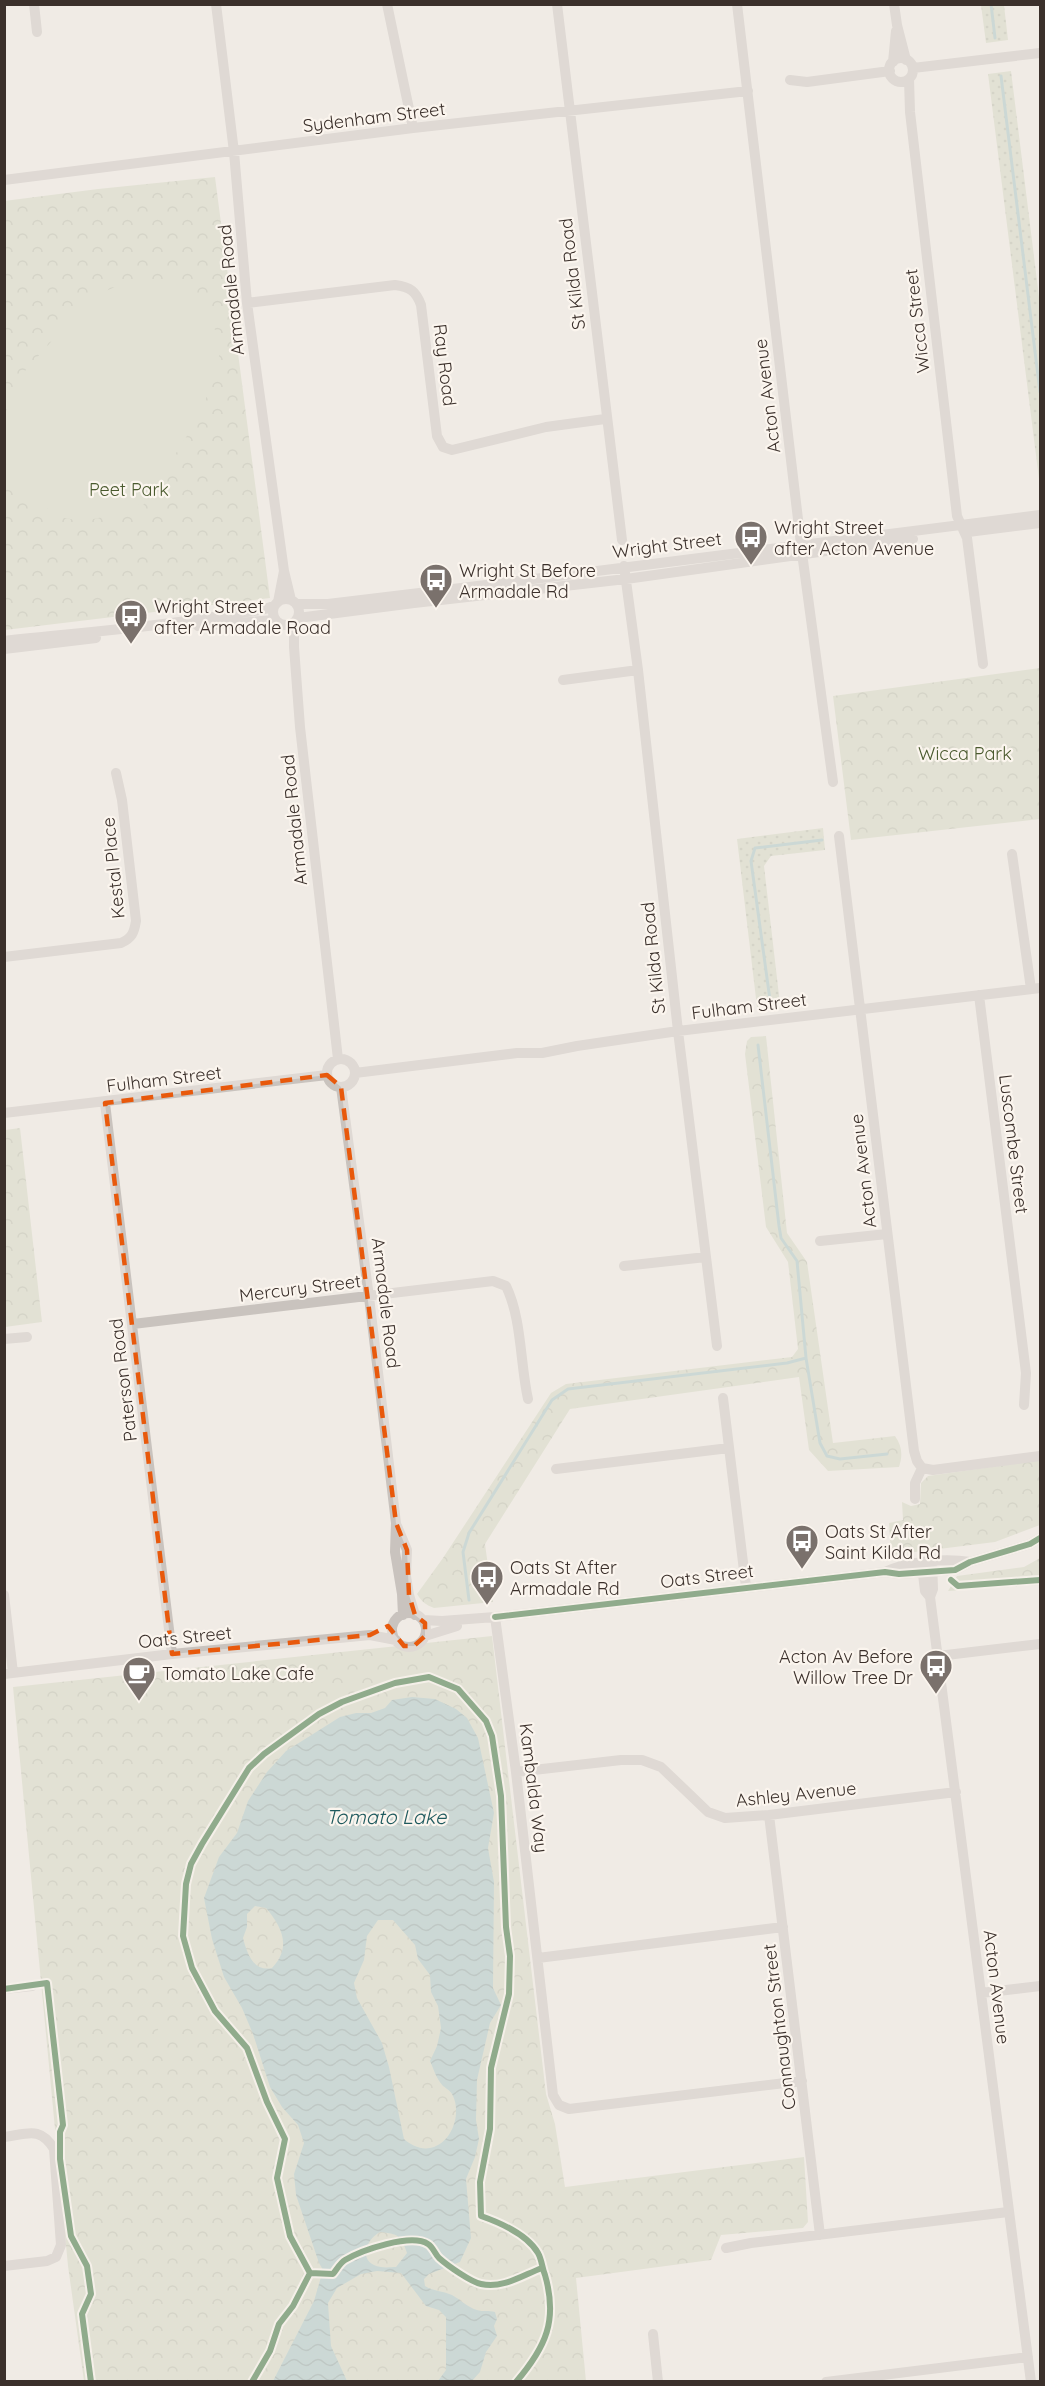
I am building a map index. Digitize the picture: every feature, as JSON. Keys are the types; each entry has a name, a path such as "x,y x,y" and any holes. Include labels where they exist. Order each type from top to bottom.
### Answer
{"street":[{"path":"34,4 37,32"},
{"name":"Armadale Road","path":"216,4 234,152 247,303 284,571 294,602"},
{"path":"387,4 413,128"},
{"name":"St Kilda Road","path":"557,4 622,540"},
{"name":"Acton Avenue","path":"738,4 802,549 833,782"},
{"name":"Wicca Street","path":"894,4 907,72 957,516 967,538 983,664"},
{"name":"Wicca Street","path":"891,66 897,25"},
{"path":"891,66 895,80 907,72 1041,53"},
{"path":"790,80 807,82 891,66 899,58 907,72"},
{"name":"Sydenham Street","path":"4,180 413,128 748,91"},
{"name":"Ray Road","path":"247,303 395,285 407,287 417,293 421,305 437,435 443,447 452,450 546,427 606,418"},
{"name":"Wright Street","path":"962,529 1041,515"},
{"name":"Wright Street","path":"294,602 340,602 624,566 802,549 962,529 1041,523"},
{"name":"Wright Street","path":"296,621 414,603 626,579 802,549"},
{"name":"St Kilda Road","path":"624,566 717,1346"},
{"name":"Armadale Road","path":"276,604 284,571"},
{"path":"4,641 256,612 284,599 294,602 300,611 296,621 234,622 4,649"},
{"path":"276,604 273,613 279,622"},
{"name":"Armadale Road","path":"296,621 294,647 300,727 338,1059"},
{"name":"Armadale Road","path":"279,622 294,647"},
{"path":"563,680 638,670"},
{"name":"Kestal Place","path":"4,957 121,943 129,940 134,932 136,921 122,800 116,773"},
{"name":"Acton Avenue","path":"839,836 914,1451 916,1461 922,1468"},
{"path":"1012,854 1036,988"},
{"name":"Fulham Street","path":"355,1073 517,1053 542,1053 678,1031 1036,988"},
{"name":"Luscombe Street","path":"979,995 1026,1373 1024,1405"},
{"path":"338,1059 346,1060 352,1065 355,1073 353,1080 341,1087 329,1082 327,1075 332,1062 338,1059"},
{"name":"Fulham Street","path":"4,1113 327,1075"},
{"name":"Armadale Road","path":"341,1087 396,1523 395,1552 403,1615"},
{"name":"Paterson Road","path":"105,1102 172,1654"},
{"path":"820,1241 888,1233"},
{"path":"624,1266 706,1257"},
{"name":"Mercury Street","path":"133,1324 493,1281 506,1287 513,1300 528,1399"},
{"path":"4,1339 27,1337"},
{"path":"723,1398 746,1587"},
{"path":"556,1469 729,1448"},
{"path":"915,1499 915,1483 922,1468 933,1470 1041,1456"},
{"name":"Armadale Road","path":"396,1523 407,1550 406,1576 409,1596 419,1617"},
{"name":"Oats Street","path":"419,1617 442,1621 495,1617 885,1572 899,1574 927,1567 955,1570 970,1562 1030,1544 1041,1538"},
{"name":"Acton Avenue","path":"927,1567 925,1591 930,1597 938,1656 1031,2382"},
{"path":"4,1595 9,1673"},
{"path":"403,1615 419,1617 426,1628 425,1636 414,1646 404,1646 396,1640 393,1632 394,1623 403,1615"},
{"name":"Oats Street","path":"425,1636 449,1627 495,1617"},
{"name":"Kambalda Way","path":"495,1617 516,1772 554,2095 559,2105 569,2109 802,2081"},
{"name":"Oats Street","path":"370,1635 394,1623"},
{"name":"Oats Street","path":"9,1673 172,1654 370,1635 396,1640"},
{"path":"938,1656 1041,1644"},
{"name":"Ashley Avenue","path":"516,1772 621,1760 642,1760 661,1767 708,1812 725,1818 769,1815 956,1792"},
{"name":"Connaughton Street","path":"769,1815 820,2235"},
{"path":"538,1958 783,1927"},
{"path":"4,1989 32,1986"},
{"path":"981,1993 1041,1986"},
{"path":"4,2137 38,2133 47,2138 54,2149 61,2245 56,2257 4,2266"},
{"path":"726,2248 1008,2212"},
{"path":"652,2334 658,2382"},
{"path":"826,2382 1028,2358"}],"highlighted area":[{"path":"327,1075 341,1087 396,1523 407,1550 409,1595 415,1615 425,1623 425,1636 414,1646 404,1646 388,1626 370,1635 172,1654 105,1103"}],"green space":[{"path":"981,5 1004,5 1008,40 986,43"},
{"path":"1011,71 1040,305 1040,487 988,74"},
{"name":"Peet Park","path":"215,177 270,598 5,630 4,201"},
{"path":"140,278 154,279 172,285 205,309 209,314 219,345 216,372 206,398 184,441 152,483 133,501 112,513 89,520 65,518 52,512 24,491 9,473 4,453 4,429 11,394 23,374 81,306 105,291"},
{"path":"58,321 61,324 38,354 35,351"},
{"path":"154,485 157,487 134,517 131,514"},
{"name":"Wicca Park","path":"1040,668 1040,819 851,840 833,696"},
{"path":"823,828 825,850 771,856 764,866 780,1004 757,1007 737,839"},
{"path":"766,1036 787,1233 807,1262 833,1443 895,1436 901,1451 899,1467 828,1471 809,1450 799,1377 570,1409 485,1544 493,1602 434,1608 426,1604 417,1594 551,1393 566,1384 792,1357 798,1349 788,1262 766,1227 745,1054 747,1041 751,1037"},
{"path":"20,1128 42,1322 5,1327 5,1130"},
{"path":"1040,1460 1040,1525 995,1542 891,1555 889,1523 903,1520 902,1502 911,1506 920,1504 921,1483 928,1476"},
{"path":"1040,1558 1040,1585 948,1591 957,1576 1024,1567"},
{"path":"492,1636 546,2094 555,2124 565,2187 804,2157 808,2222 803,2228 721,2235 711,2260 576,2278 586,2381 84,2381 68,2266 13,1687"},
{"path":"159,2028 172,2036 166,2046 153,2038"}],"water":[{"name":"Tomato Lake","path":"412,1697 435,1699 456,1709 467,1718 478,1738 494,1813 488,1848 494,1882 493,1988 501,2005 490,2023 477,2080 476,2120 479,2139 466,2179 471,2238 460,2262 429,2274 424,2279 425,2286 428,2288 452,2295 473,2309 495,2312 497,2319 494,2326 497,2336 486,2352 480,2372 472,2381 438,2381 446,2370 446,2317 439,2310 426,2306 401,2273 377,2271 361,2274 337,2288 328,2303 331,2346 347,2381 273,2381 314,2301 323,2270 296,2195 294,2174 304,2143 298,2125 282,2107 270,2087 253,2034 242,2008 224,1977 212,1939 204,1898 219,1857 237,1833 248,1801 267,1772 286,1751 340,1717 356,1713 371,1713 385,1708 392,1700","holes":["255,1906 266,1908 276,1922 282,1937 282,1952 272,1968 260,1967 252,1960 243,1938 247,1927 247,1914","378,1920 393,1920 415,1945 418,1959 430,1975 431,1992 438,2006 441,2028 437,2046 430,2061 439,2080 452,2094 456,2110 456,2118 450,2132 441,2143 434,2147 418,2147 404,2139 382,2043 357,1998 354,1983 364,1960 367,1936","380,2232 395,2235 401,2239 407,2253 396,2267 374,2265 366,2257 367,2246"]}],"waterway":[{"path":"991,4 995,38"},
{"path":"1001,76 1040,392"},
{"path":"770,1000 751,861 755,848 822,840"},
{"path":"758,1045 779,1226 781,1238 797,1261 806,1358 820,1443 827,1456 840,1459 887,1454"},
{"path":"469,1600 463,1552 469,1533 552,1400 568,1389 787,1363 806,1358"}],"cycle path":[{"path":"495,1617 885,1572 899,1574 955,1570 970,1562 1030,1544 1040,1538"},
{"path":"951,1580 958,1586 1040,1580"},
{"path":"310,2273 290,2236 277,2178 285,2139 267,2102 247,2048 215,2011 192,1968 183,1936 186,1884 191,1864 202,1844 249,1768 264,1754 319,1714 342,1702 395,1683 429,1677 458,1689 486,1721 492,1736 501,1796 506,1927 510,1956 509,1994 491,2068 490,2129 480,2182 481,2216 513,2230 533,2246 541,2261 549,2291 550,2306 547,2332 542,2345 516,2382"},
{"path":"4,1989 47,1983 63,2125 60,2132 60,2159 71,2236 87,2266 91,2294 82,2314 91,2382"},
{"path":"310,2273 333,2274 343,2261 353,2256 386,2244 410,2240 428,2244 448,2265 481,2284 505,2283 542,2268"},
{"path":"252,2382 270,2351 279,2324 293,2306 310,2273"}],"place":[{"name":"Wright Street after Acton Avenue","path":"751,566"},
{"name":"Wright St Before Armadale Rd","path":"436,609"},
{"name":"Wright Street after Armadale Road","path":"131,645"},
{"name":"Oats St After Saint Kilda Rd","path":"802,1570"},
{"name":"Oats St After Armadale Rd","path":"487,1606"},
{"name":"Acton Av Before Willow Tree Dr","path":"936,1695"},
{"name":"Tomato Lake Cafe","path":"139,1702"}]}
